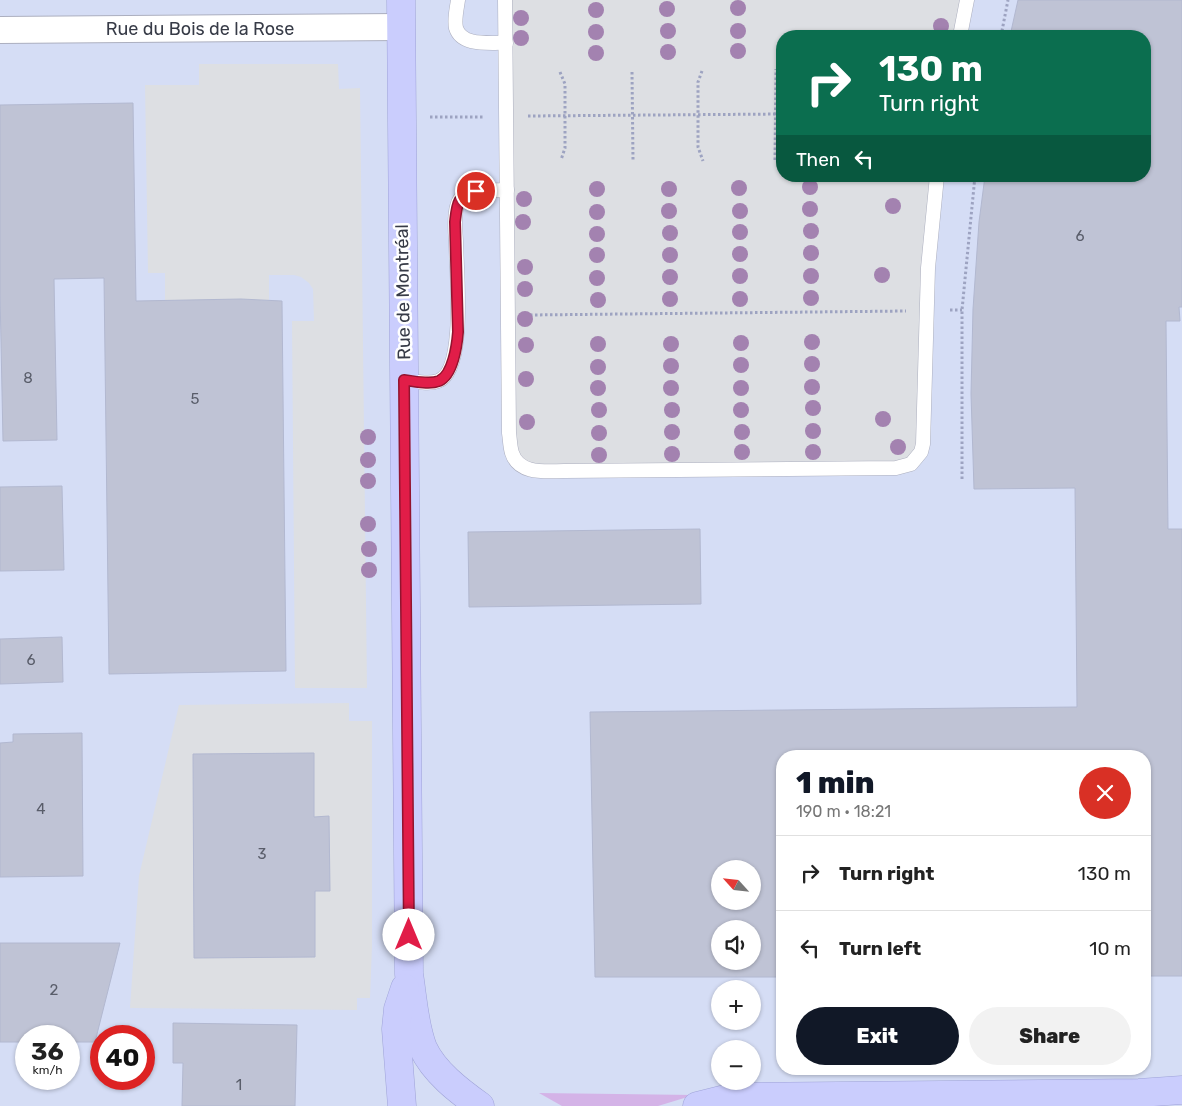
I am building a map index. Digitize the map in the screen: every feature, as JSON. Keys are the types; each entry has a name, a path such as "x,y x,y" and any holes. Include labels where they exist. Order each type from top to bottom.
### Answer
{"street":[{"name":"Rue de Montréal","path":"401,0 409,974 420,1037 428,1057 448,1081 480,1106"},
{"name":"Rue du Bois de la Rose","path":"0,30 401,27"},
{"name":"Rue de Montréal","path":"402,1106 396,1029 398,1009 409,974"},
{"path":"696,1106 721,1100 748,1098 1139,1094 1182,1090"}],"lane":[{"path":"458,0 456,28 462,37 479,42 506,42"},
{"path":"505,0 509,433 512,453 516,461 528,470 883,469 904,467 911,464 921,452 923,444 930,234 936,182"},
{"path":"961,30 967,0"},
{"path":"404,380 440,381 446,376 453,360 458,332 455,222 460,199 476,191 507,190"}],"path":[{"path":"1002,30 1008,0"},
{"path":"775,160 776,69"},
{"path":"702,71 698,82 698,147 703,160"},
{"path":"560,72 565,84 565,148 561,160"},
{"path":"632,72 633,160"},
{"path":"520,116 776,114"},
{"path":"402,117 487,117"},
{"path":"962,480 962,310 974,182"},
{"path":"529,315 962,310"}],"shaded area":[{"path":"0,0 1182,0 1182,1106 0,1106"},
{"path":"505,0 967,0 961,30 776,30 776,182 937,182 923,444 911,464 542,471 516,461"},
{"path":"199,64 338,64 339,89 360,88 367,688 295,688 292,321 314,321 313,289 301,277 294,275 269,275 269,300 165,300 165,273 148,273 145,85 199,85"},
{"path":"349,703 349,721 372,721 372,946 370,998 357,998 357,1010 130,1008 139,876 179,705","holes":["314,753 314,817 329,817 330,891 315,891 315,957 194,958 193,755"]},
{"path":"539,1093 694,1095 658,1106 562,1106"}],"building":[{"path":"1018,0 1182,0 1182,307 1179,307 1180,321 1166,321 1168,529 1182,529 1182,976 1151,976 1151,750 776,750 776,977 595,977 590,712 1077,707 1075,488 974,489 971,394 973,309 979,222 984,182 1151,182 1151,30 1011,30"},
{"path":"133,103 136,301 241,299 282,301 286,671 109,674 104,278 54,279 57,440 3,441 0,293 0,105"},
{"path":"62,486 64,570 0,571 0,487"},
{"path":"700,529 701,604 469,607 468,532"},
{"path":"62,637 63,682 0,684 0,639"},
{"path":"82,733 83,876 0,877 0,743 13,742 13,734"},
{"path":"314,753 314,817 329,816 330,891 315,891 315,957 194,958 193,754"},
{"path":"0,943 120,943 99,1025 90,1025 90,1042 80,1042 80,1025 15,1025 15,1042 0,1042"},
{"path":"173,1023 297,1025 295,1106 182,1106 183,1063 173,1063"}],"route":[{"path":"409,935 404,380 440,381 446,376 450,368 458,332 456,210 462,196 476,191"}]}
